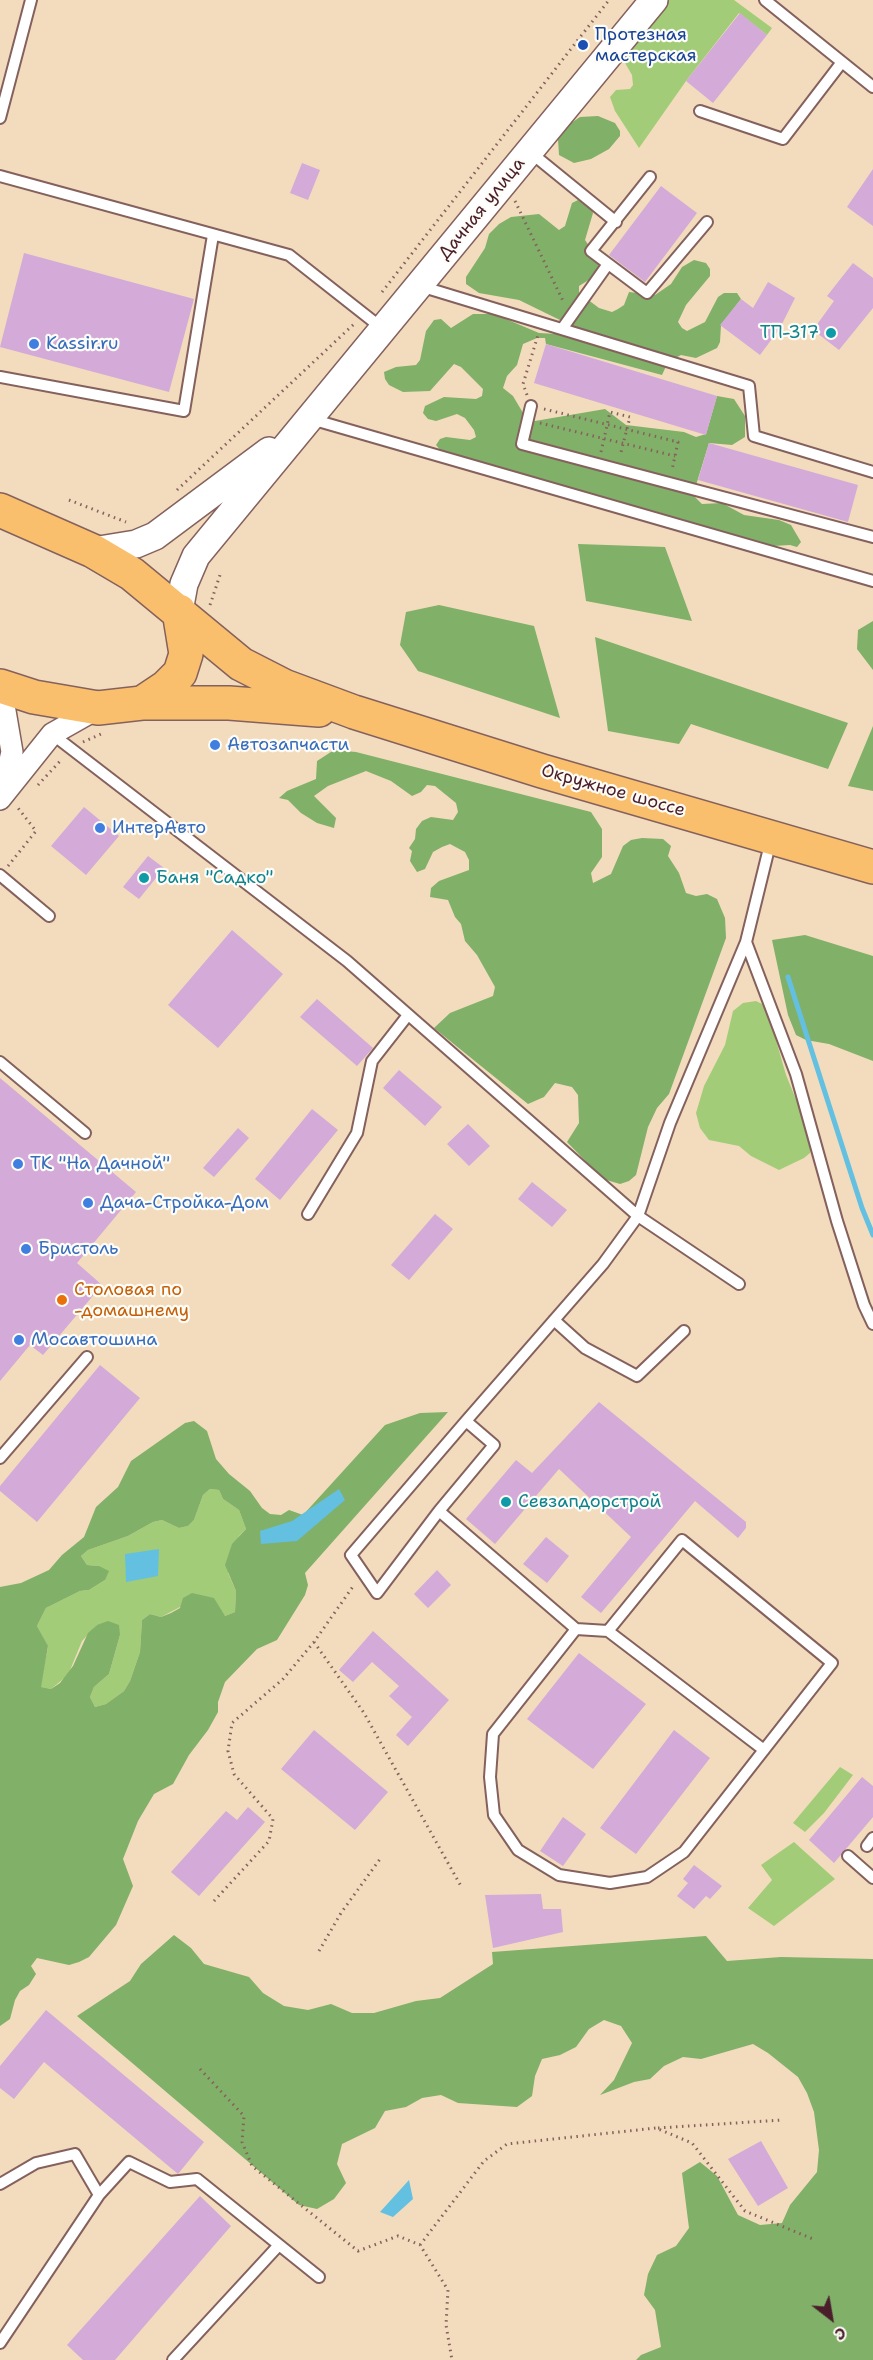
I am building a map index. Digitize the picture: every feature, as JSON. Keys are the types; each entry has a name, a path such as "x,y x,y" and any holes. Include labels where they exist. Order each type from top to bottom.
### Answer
{"main road":[{"name":"Окружное шоссе","path":"0,510 93,551 132,574 241,664 285,686 354,712 542,771 873,867"},
{"name":"Окружное шоссе","path":"142,703 166,687 180,673 186,654 179,611"},
{"name":"Окружное шоссе","path":"0,686 34,697 98,708 142,703 228,703 354,712"}],"street":[{"name":"Дачная улица","path":"179,611 184,584 196,556 310,419 374,322 420,285 654,0"},
{"name":"Дачная улица","path":"93,551 136,544 155,536 310,419"},
{"path":"0,704 5,711 12,752 1,798"},
{"path":"1,798 52,734 98,708"}],"lane":[{"path":"0,118 31,0"},
{"path":"765,0 873,87"},
{"path":"700,111 783,139 842,62"},
{"path":"530,152 616,222"},
{"path":"0,176 289,255 374,322"},
{"path":"650,177 591,251 647,293 706,222"},
{"path":"0,377 184,411 213,234"},
{"path":"562,329 608,264"},
{"path":"420,285 748,387 754,436 873,472"},
{"path":"531,406 522,444 873,537"},
{"path":"310,419 873,581"},
{"path":"52,734 346,961 638,1216 739,1284"},
{"path":"466,1421 494,1445 439,1511 377,1593 351,1556 466,1421 603,1264 638,1216 670,1123 746,942 771,837"},
{"path":"0,875 49,916"},
{"path":"746,942 796,1074 841,1231 864,1305 873,1324"},
{"path":"308,1214 357,1133 372,1061 408,1015"},
{"path":"0,1062 85,1133"},
{"path":"554,1320 585,1348 637,1376 684,1331"},
{"path":"0,1458 87,1357"},
{"path":"439,1511 576,1629 608,1631 764,1750"},
{"path":"576,1629 493,1734 490,1777 494,1815 518,1850 558,1875 610,1883 646,1877 684,1852 831,1663 682,1540 608,1631"},
{"path":"848,1856 873,1878"},
{"path":"0,2184 36,2163 75,2154 99,2196"},
{"path":"0,2343 99,2196 129,2162 170,2182 197,2179 319,2277"},
{"path":"173,2360 279,2245"}],"path":[{"path":"172,494 374,322 609,0"},
{"path":"515,200 570,316"},
{"path":"562,329 538,333 524,384 531,406 678,442 668,483"},
{"path":"598,464 610,412 630,417 617,469"},
{"path":"528,420 675,456"},
{"path":"69,500 128,523"},
{"path":"214,1900 269,1841 273,1819 234,1774 228,1751 232,1724 283,1679 314,1642 363,1573"},
{"path":"314,1642 364,1713 462,1888"},
{"path":"319,1951 341,1913 380,1859"},
{"path":"200,2069 244,2116 242,2142 252,2166 296,2202 358,2251 398,2236 420,2245 448,2290 446,2325 452,2360"},
{"path":"420,2245 484,2161 507,2144 656,2128 782,2120"},
{"path":"656,2128 692,2142 745,2211 813,2239"}],"green space":[{"path":"669,0 734,0 772,28 767,35 739,13 686,81 639,148 615,111 610,97 616,90 630,89 633,85 632,75 625,63 626,53"},
{"path":"598,116 615,123 620,131 620,136 609,149 591,159 574,163 559,155 558,139 568,125 580,117"},
{"path":"578,200 591,207 593,213 585,240 601,263 592,278 579,286 579,293 599,308 612,312 618,309 624,305 629,292 655,295 671,284 682,267 694,260 706,263 710,269 710,276 686,305 678,322 682,328 687,331 705,322 718,297 724,293 737,293 741,299 721,325 720,342 717,348 696,358 681,355 668,362 662,375 546,344 545,338 537,338 523,344 517,365 507,376 503,388 513,396 523,413 535,421 605,409 626,425 684,432 696,437 706,434 717,396 734,399 745,416 745,437 732,445 709,443 693,495 702,504 722,503 744,515 779,520 791,525 801,542 797,547 773,546 441,451 436,445 440,439 446,437 470,440 476,437 474,430 465,418 457,414 436,421 428,419 423,413 425,406 444,397 476,399 482,396 483,389 461,367 454,364 430,391 403,392 389,385 385,379 384,372 396,367 416,365 420,360 426,331 434,320 441,319 451,328 473,314 494,314 539,333 557,334 564,322 519,300 479,293 466,284 466,277 485,248 489,234 499,224 511,217 539,214 559,230 565,226 572,203"},
{"path":"578,544 665,547 692,621 586,601"},
{"path":"439,605 534,626 560,718 418,671 400,645 406,612"},
{"path":"873,621 873,670 857,649 858,630"},
{"path":"595,637 848,723 828,769 691,724 679,744 608,731"},
{"path":"873,726 873,791 848,786"},
{"path":"334,750 356,752 591,812 602,829 602,857 591,873 593,883 611,874 623,846 631,840 663,839 671,846 668,856 679,873 686,893 696,896 707,894 717,899 725,918 726,938 669,1094 657,1108 648,1127 636,1175 629,1181 620,1184 603,1179 567,1142 579,1123 578,1095 572,1087 555,1083 544,1097 528,1104 434,1028 450,1013 493,996 495,987 477,955 465,941 461,924 455,917 448,900 430,897 431,888 439,881 469,870 469,860 465,852 450,844 442,847 433,852 425,869 417,872 410,861 412,851 409,848 415,839 416,829 422,821 431,817 453,820 458,812 456,803 435,786 427,785 421,792 412,796 391,781 366,771 328,786 314,796 336,818 334,828 317,823 301,813 288,800 279,798 287,791 316,779 317,761"},
{"path":"805,935 873,956 873,1061 829,1044 806,1040 796,1035 788,1015 772,940"},
{"path":"756,1001 762,1004 769,1016 786,1075 804,1119 811,1146 810,1153 804,1158 779,1170 751,1156 739,1146 709,1140 700,1128 696,1113 704,1086 725,1045 733,1011 743,1003"},
{"path":"448,1412 305,1573 308,1585 305,1595 277,1640 257,1649 225,1682 218,1702 218,1712 208,1730 189,1755 173,1784 154,1794 138,1821 123,1859 133,1886 116,1925 89,1957 79,1962 69,1965 37,1958 31,1966 36,1974 29,1985 20,1991 10,2019 0,2026 0,1587 21,1583 49,1570 62,1555 84,1537 96,1507 118,1487 131,1461 185,1423 194,1421 207,1431 216,1459 229,1474 250,1491 262,1508 270,1514 281,1515 289,1510 303,1515 385,1425 420,1413","holes":["210,1489 219,1490 223,1499 239,1510 246,1529 232,1544 225,1565 236,1591 235,1612 225,1616 214,1598 192,1593 183,1598 180,1608 171,1613 161,1617 150,1614 142,1620 140,1652 130,1681 124,1691 106,1704 95,1707 90,1697 94,1687 109,1674 120,1635 119,1625 108,1621 97,1625 88,1633 73,1666 60,1683 51,1689 41,1687 48,1646 37,1626 46,1608 80,1591 89,1590 105,1580 109,1571 99,1566 87,1565 81,1556 88,1550 128,1536 153,1522 162,1520 179,1528 188,1526 194,1520 203,1495"]},
{"path":"210,1489 219,1490 223,1499 239,1510 246,1529 239,1536 228,1573 236,1591 235,1612 225,1616 180,1607 161,1617 150,1614 142,1620 140,1652 130,1681 124,1691 106,1704 95,1707 90,1697 94,1687 109,1674 120,1635 97,1625 82,1641 68,1675 51,1689 40,1687 48,1647 37,1626 46,1608 80,1591 89,1590 105,1580 99,1566 87,1565 81,1556 88,1550 128,1536 153,1522 162,1520 179,1528 188,1526 194,1520 203,1495"},
{"path":"840,1767 853,1775 824,1813 805,1832 793,1823"},
{"path":"794,1842 835,1879 774,1926 748,1908 772,1880 761,1865"},
{"path":"174,1935 191,1948 204,1964 249,1977 263,1993 284,2006 308,2010 331,2004 352,2013 374,2013 416,2001 440,1998 493,1964 492,1952 706,1936 727,1961 781,1957 873,1959 873,2360 636,2360 641,2355 661,2347 655,2310 644,2295 648,2274 657,2255 676,2246 689,2228 682,2173 700,2162 717,2176 738,2215 760,2225 782,2223 790,2205 817,2172 819,2150 814,2112 807,2093 798,2077 768,2053 753,2044 701,2059 683,2057 664,2066 650,2079 634,2082 600,2095 614,2080 632,2043 621,2026 604,2020 589,2029 576,2047 560,2055 542,2059 535,2076 532,2096 517,2107 458,2103 441,2095 422,2098 406,2107 385,2111 375,2128 342,2144 337,2164 346,2183 334,2199 317,2209 299,2205 77,2016 130,1981 141,1964"}],"water":[{"path":"339,1489 345,1500 297,1541 261,1544 260,1531 292,1521"},
{"path":"159,1549 158,1576 126,1582 125,1554"},
{"path":"409,2180 413,2199 393,2217 380,2212"}],"building":[{"path":"740,13 767,35 713,103 686,81"},
{"path":"302,163 320,170 308,200 290,193"},
{"path":"873,169 873,226 847,207"},
{"path":"661,186 697,213 645,282 609,255"},
{"path":"24,253 194,299 169,392 0,347"},
{"path":"853,263 873,278 873,308 839,350 813,330 834,301 827,296"},
{"path":"768,282 795,298 780,328 760,355 720,325 741,299 753,308"},
{"path":"546,344 717,396 706,435 534,383"},
{"path":"709,443 858,485 848,522 698,480"},
{"path":"84,807 119,836 86,875 51,846"},
{"name":"Баня \"Садко\"","path":"148,856 164,868 139,899 123,887"},
{"path":"232,930 283,974 218,1048 168,1005"},
{"path":"317,999 373,1048 357,1066 300,1017"},
{"path":"399,1070 442,1107 425,1126 383,1088"},
{"path":"0,1078 136,1192 77,1263 102,1285 43,1355 30,1345 0,1381"},
{"path":"312,1109 338,1130 280,1200 255,1179"},
{"path":"468,1124 490,1146 469,1166 447,1144"},
{"path":"238,1128 249,1138 214,1177 203,1168"},
{"path":"532,1182 567,1210 552,1227 518,1199"},
{"path":"435,1214 453,1229 409,1280 391,1265"},
{"path":"100,1365 140,1398 37,1522 0,1491 0,1486"},
{"path":"599,1402 746,1522 746,1528 738,1538 695,1501 601,1613 581,1597 631,1537 559,1469 495,1544 466,1519 516,1460 532,1473"},
{"path":"546,1537 569,1556 547,1583 523,1564"},
{"path":"437,1570 451,1585 428,1608 414,1594"},
{"path":"373,1631 449,1700 408,1746 396,1735 412,1717 389,1696 399,1686 372,1662 353,1682 339,1670"},
{"path":"579,1653 646,1704 593,1769 527,1719"},
{"path":"314,1730 388,1792 355,1830 281,1769"},
{"path":"674,1730 710,1758 636,1854 600,1828"},
{"path":"862,1777 873,1786 873,1817 834,1863 809,1840"},
{"path":"248,1807 265,1822 199,1896 171,1872 226,1811 237,1820"},
{"path":"563,1817 586,1834 563,1866 540,1851"},
{"path":"694,1865 722,1886 710,1899 706,1896 694,1909 677,1896 688,1883 683,1879"},
{"path":"541,1894 543,1909 561,1909 563,1932 493,1948 485,1895"},
{"path":"46,2010 204,2142 178,2174 44,2062 14,2099 0,2088 0,2066"},
{"path":"761,2141 788,2188 758,2206 728,2159"},
{"path":"200,2196 231,2226 115,2360 83,2360 67,2345"}],"waterway":[{"path":"788,977 862,1208 873,1235"}],"place":[{"name":"Протезная мастерская","path":"583,45"},
{"name":"ТП-317","path":"831,333"},
{"name":"Kassir.ru","path":"34,344"},
{"name":"Автозапчасти","path":"215,745"},
{"name":"ИнтерАвто","path":"100,828"},
{"name":"Баня \"Садко\"","path":"144,878"},
{"name":"ТК \"На Дачной\"","path":"18,1164"},
{"name":"Дача-Стройка-Дом","path":"88,1203"},
{"name":"Бристоль","path":"26,1249"},
{"name":"Столовая по -домашнему","path":"62,1300"},
{"name":"Мосавтошина","path":"19,1340"},
{"name":"Севзапдорстрой","path":"506,1502"}]}
